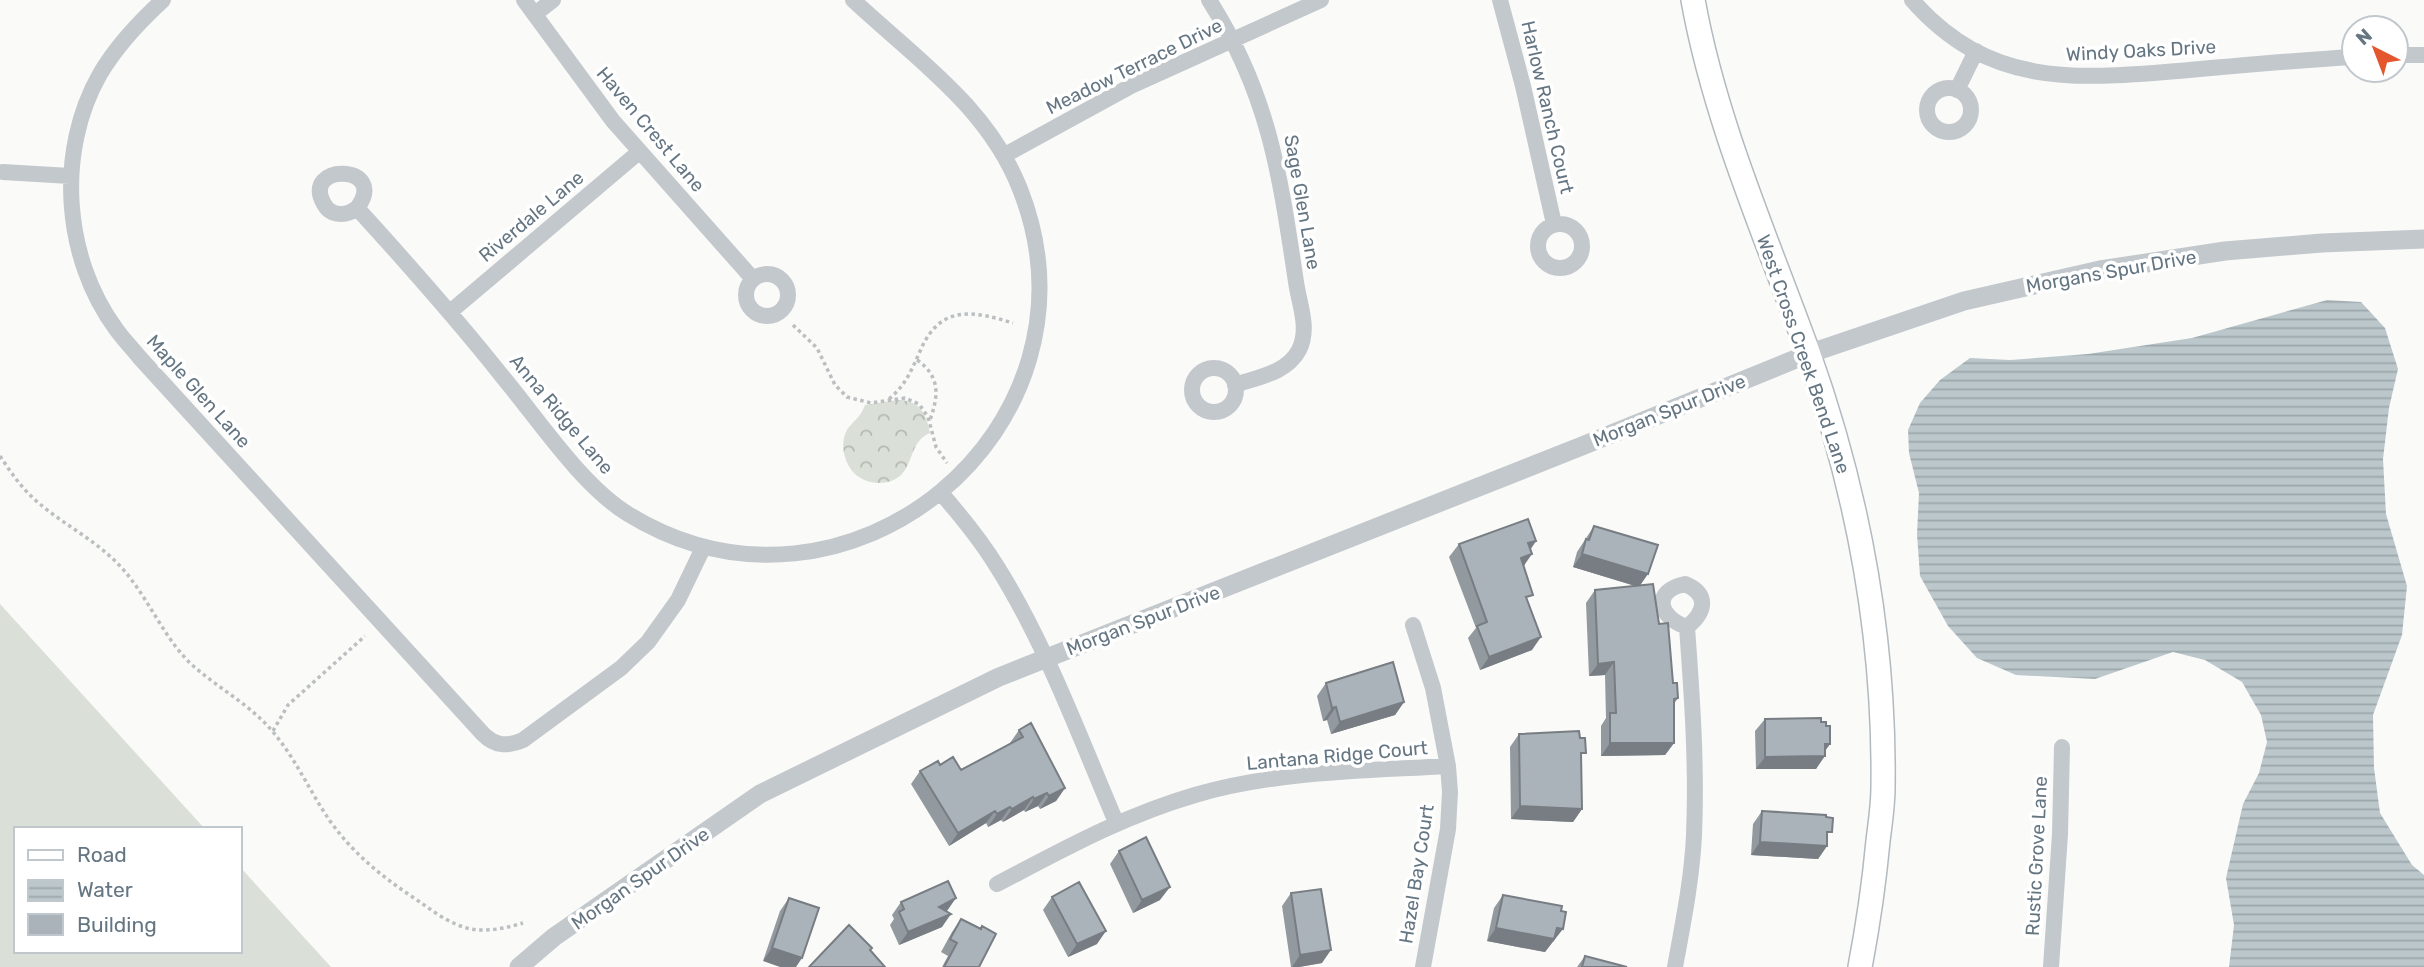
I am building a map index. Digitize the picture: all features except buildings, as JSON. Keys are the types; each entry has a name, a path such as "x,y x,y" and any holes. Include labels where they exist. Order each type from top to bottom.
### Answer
{"main road":[{"name":"West Cross Creek Bend Lane","path":"1693,0 1718,103 1835,433 1869,584 1878,651 1883,790 1871,909 1860,967"}],"street":[{"name":"Maple Glen Lane","path":"163,0 125,38 100,74 80,122 70,176 73,219 81,257 96,293 115,327 140,358 474,725 489,740 503,745 518,742 635,655 670,614 688,583 703,548"},
{"name":"Haven Crest Lane","path":"524,0 606,112 753,279"},
{"path":"534,14 553,0"},
{"name":"Anna Ridge Lane","path":"358,208 450,312 600,493 629,514 703,548 767,554 818,550 887,528 941,493 979,453 1000,423 1021,382 1034,338 1039,305 1038,256 1027,208 1004,155 985,125 961,98 853,0"},
{"name":"Sage Glen Lane","path":"1209,0 1234,41 1249,73 1269,130 1304,325 1299,349 1288,363 1272,372 1235,384"},
{"name":"Meadow Terrace Drive","path":"1004,155 1131,86 1321,0"},
{"name":"Harlow Ranch Court","path":"1500,0 1521,75 1554,224"},
{"name":"Windy Oaks Drive","path":"1912,0 1939,28 1976,51 2006,65 2078,78 2340,58"},
{"path":"1957,90 1976,51"},
{"name":"Riverdale Lane","path":"450,312 639,152"},
{"path":"1,171 70,176"},
{"name":"Morgans Spur Drive","path":"1808,354 1964,301 2101,270 2225,251 2322,243 2424,239"},
{"name":"Morgan Spur Drive","path":"519,967 554,937 760,794 999,677 1808,354"},
{"path":"941,493 998,566 1045,658 1116,822"},
{"name":"Hazel Bay Court","path":"1413,625 1433,688 1448,766 1450,792 1448,829 1423,967"},
{"path":"1675,967 1688,895 1694,836 1695,733 1687,627"},
{"name":"Rustic Grove Lane","path":"2052,967 2062,747"},
{"name":"Lantana Ridge Court","path":"998,884 1116,822 1199,794 1262,780 1448,766"}],"path":[{"path":"887,400 908,379 930,333 942,322 952,316 979,314 1013,323"},
{"path":"793,325 821,354 842,394 865,403 905,398 915,401 925,411 936,447 951,467"},
{"path":"917,360 932,374 937,389 937,399 929,422"},
{"path":"0,456 33,498 116,562 139,589 176,647 187,659 245,704 272,731 343,838 386,880 446,919 469,928 493,930 523,923"},
{"path":"272,731 288,705 365,636"}],"green space":[{"path":"897,400 911,402 924,413 930,433 917,445 900,476 879,483 865,480 854,473 847,463 843,444 846,432 865,405"},
{"path":"0,604 203,827 14,827 14,953 242,953 242,869 331,967 0,967"}],"water":[{"path":"2327,300 2361,302 2385,328 2398,369 2389,408 2383,459 2386,514 2407,586 2402,635 2373,715 2374,768 2380,813 2412,865 2424,875 2424,967 2229,967 2234,925 2226,878 2243,804 2259,773 2267,742 2261,715 2242,682 2205,660 2173,652 2095,679 2016,675 1977,658 1948,626 1920,576 1917,534 1919,493 1909,453 1908,430 1920,403 1940,380 1970,358 2010,360 2088,354 2192,338"}]}
